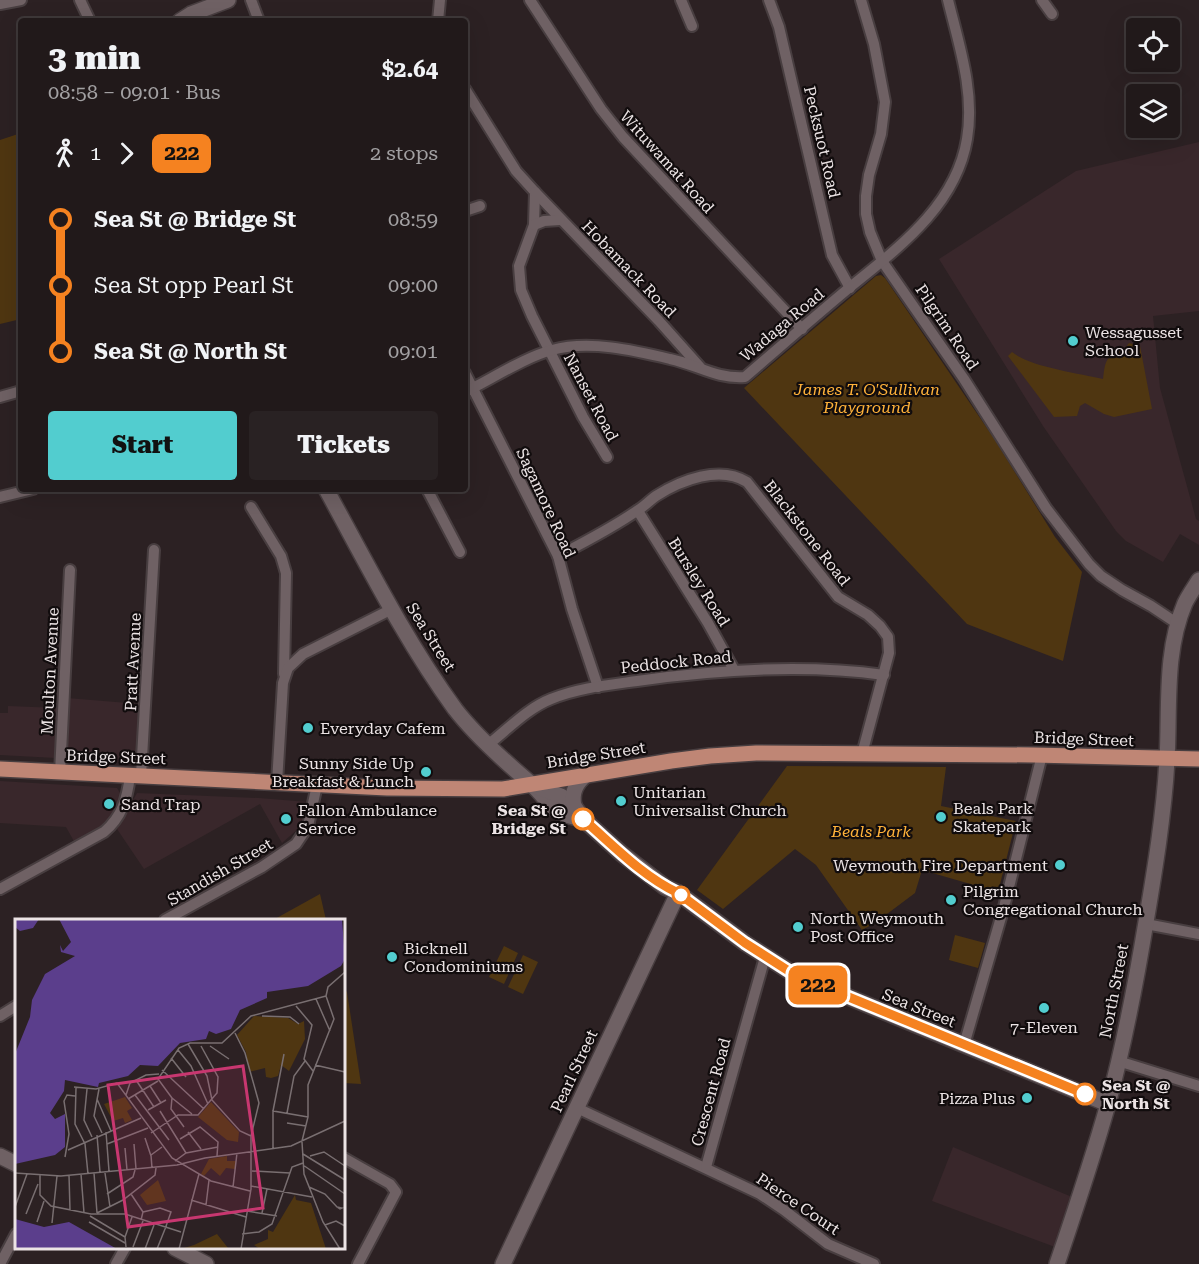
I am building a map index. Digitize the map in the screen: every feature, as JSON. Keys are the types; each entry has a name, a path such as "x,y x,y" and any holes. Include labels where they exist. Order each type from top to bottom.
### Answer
{"main road":[{"name":"Bridge Street","path":"0,769 387,788 503,789 710,756 756,753 1042,755 1199,759"}],"street":[{"path":"0,4 21,0"},
{"path":"186,18 228,0"},
{"path":"251,0 258,18"},
{"path":"438,18 440,0"},
{"name":"Wituwamat Road","path":"530,0 601,110 623,137 802,329"},
{"path":"681,0 692,26"},
{"name":"Pecksuot Road","path":"769,0 779,27 832,255 850,288"},
{"name":"Pilgrim Road","path":"861,0 874,44 885,102 881,134 869,175 866,196 866,214 870,232 882,261 955,365 1046,508 1089,564 1101,576 1178,624"},
{"path":"882,261 924,222 946,194 956,176 967,140 969,117 965,68 948,0"},
{"path":"1042,0 1052,14"},
{"path":"81,1 89,18"},
{"name":"Hobamack Road","path":"468,94 516,171 700,367"},
{"name":"Nanset Road","path":"535,192 534,225 519,266 519,279 524,299 607,457"},
{"path":"468,210 480,206"},
{"path":"534,225 544,221 560,220"},
{"name":"Wadaga Road","path":"469,390 550,351 568,346 595,346 670,358 700,367 716,375 730,378 745,376 882,261"},
{"name":"Sagamore Road","path":"469,390 558,556 572,609 598,687"},
{"path":"0,397 18,392"},
{"name":"Blackstone Road","path":"558,556 638,511 657,495 692,479 724,474 737,476 747,482 838,597 868,615 888,637 889,653 862,754"},
{"path":"0,497 21,492"},
{"name":"Sea Street","path":"328,492 392,609 456,709 551,807 566,816 583,819"},
{"path":"429,492 460,552"},
{"path":"251,507 281,556 286,573 284,678 277,783"},
{"name":"Bursley Road","path":"638,511 708,623 734,670"},
{"name":"Pratt Avenue","path":"0,889 104,832 113,825 124,806 135,776 154,550"},
{"name":"Moulton Avenue","path":"60,773 70,570"},
{"name":"North Street","path":"1057,1264 1108,1104 1118,1061 1146,924 1167,759 1167,698 1178,624 1186,602 1199,580"},
{"path":"284,678 294,660 303,654 392,609"},
{"name":"Peddock Road","path":"489,744 538,705 551,699 598,687 734,670 830,671 884,675"},
{"path":"964,1045 1004,907 1042,755"},
{"path":"574,806 572,798 575,788 588,774"},
{"name":"Standish Street","path":"169,919 262,867 296,844 308,826 317,785"},
{"name":"Sea Street","path":"532,785 561,796 574,806 583,819 665,887 678,893 765,957 795,975 1108,1104"},
{"name":"Pearl Street","path":"503,1264 678,893"},
{"path":"1146,924 1199,934"},
{"name":"Crescent Road","path":"577,1108 706,1167 765,957"},
{"path":"0,1016 15,1007"},
{"path":"1118,1061 1199,1086"},
{"path":"0,1156 15,1164"},
{"path":"345,1159 390,1184 396,1192 358,1264"},
{"name":"Pierce Court","path":"706,1167 760,1194 828,1244 874,1264"},
{"path":"0,1264 15,1236"},
{"path":"116,1264 124,1249"},
{"path":"177,1249 206,1264"}],"shaded area":[{"name":"Wessagusset School","path":"1199,142 1199,311 1153,316 1160,388 1196,519 1199,521 1199,545 1180,534 1163,562 1126,541 1116,531 1043,426 939,259 1076,171"},
{"path":"67,698 140,704 134,763 66,759 64,755"},
{"path":"8,706 58,708 56,758 0,755 0,713 8,713"},
{"path":"0,781 117,788 120,801 108,824 75,843 66,827 0,823"},
{"path":"137,793 308,802 299,828 282,843 260,804 144,869 117,829"},
{"path":"953,1147 1072,1197 1055,1247 932,1201"}],"green space":[{"path":"18,134 18,320 0,324 0,140"},
{"name":"James T. O'Sullivan Playground","path":"881,275 993,437 1055,537 1082,572 1063,661 967,624 744,388 876,276"},
{"path":"1129,343 1140,346 1152,409 1114,417 1085,403 1080,406 1077,416 1054,417 1008,356 1012,352 1042,366 1103,379 1108,359"},
{"name":"Beals Park","path":"787,766 946,767 941,806 1016,821 998,892 922,870 915,893 862,930 816,865 795,849 723,909 697,890"},
{"path":"320,894 326,919 275,919"},
{"path":"955,935 985,943 978,968 949,960"},
{"path":"504,946 518,953 504,984 489,977"},
{"path":"523,955 538,962 523,994 508,987"},
{"path":"345,990 347,992 361,1084 345,1083"}],"bus line":[{"name":"222","path":"583,819 622,854 665,887 678,893 745,943 795,975 1085,1094"}],"place":[{"name":"Wessagusset School","path":"1073,341"},
{"name":"Everyday Cafem","path":"308,728"},
{"name":"Sunny Side Up Breakfast & Lunch","path":"426,772"},
{"name":"Unitarian Universalist Church","path":"621,801"},
{"name":"Sand Trap","path":"109,804"},
{"name":"Beals Park Skatepark","path":"941,817"},
{"name":"Fallon Ambulance Service","path":"286,819"},
{"name":"Sea St @ Bridge St","path":"583,819"},
{"name":"Weymouth Fire Department","path":"1060,865"},
{"name":"Pilgrim Congregational Church","path":"951,900"},
{"name":"North Weymouth Post Office","path":"798,927"},
{"name":"Bicknell Condominiums","path":"392,957"},
{"name":"7-Eleven","path":"1044,1008"},
{"name":"Sea St @ North St","path":"1085,1094"},
{"name":"Pizza Plus","path":"1027,1098"}]}
